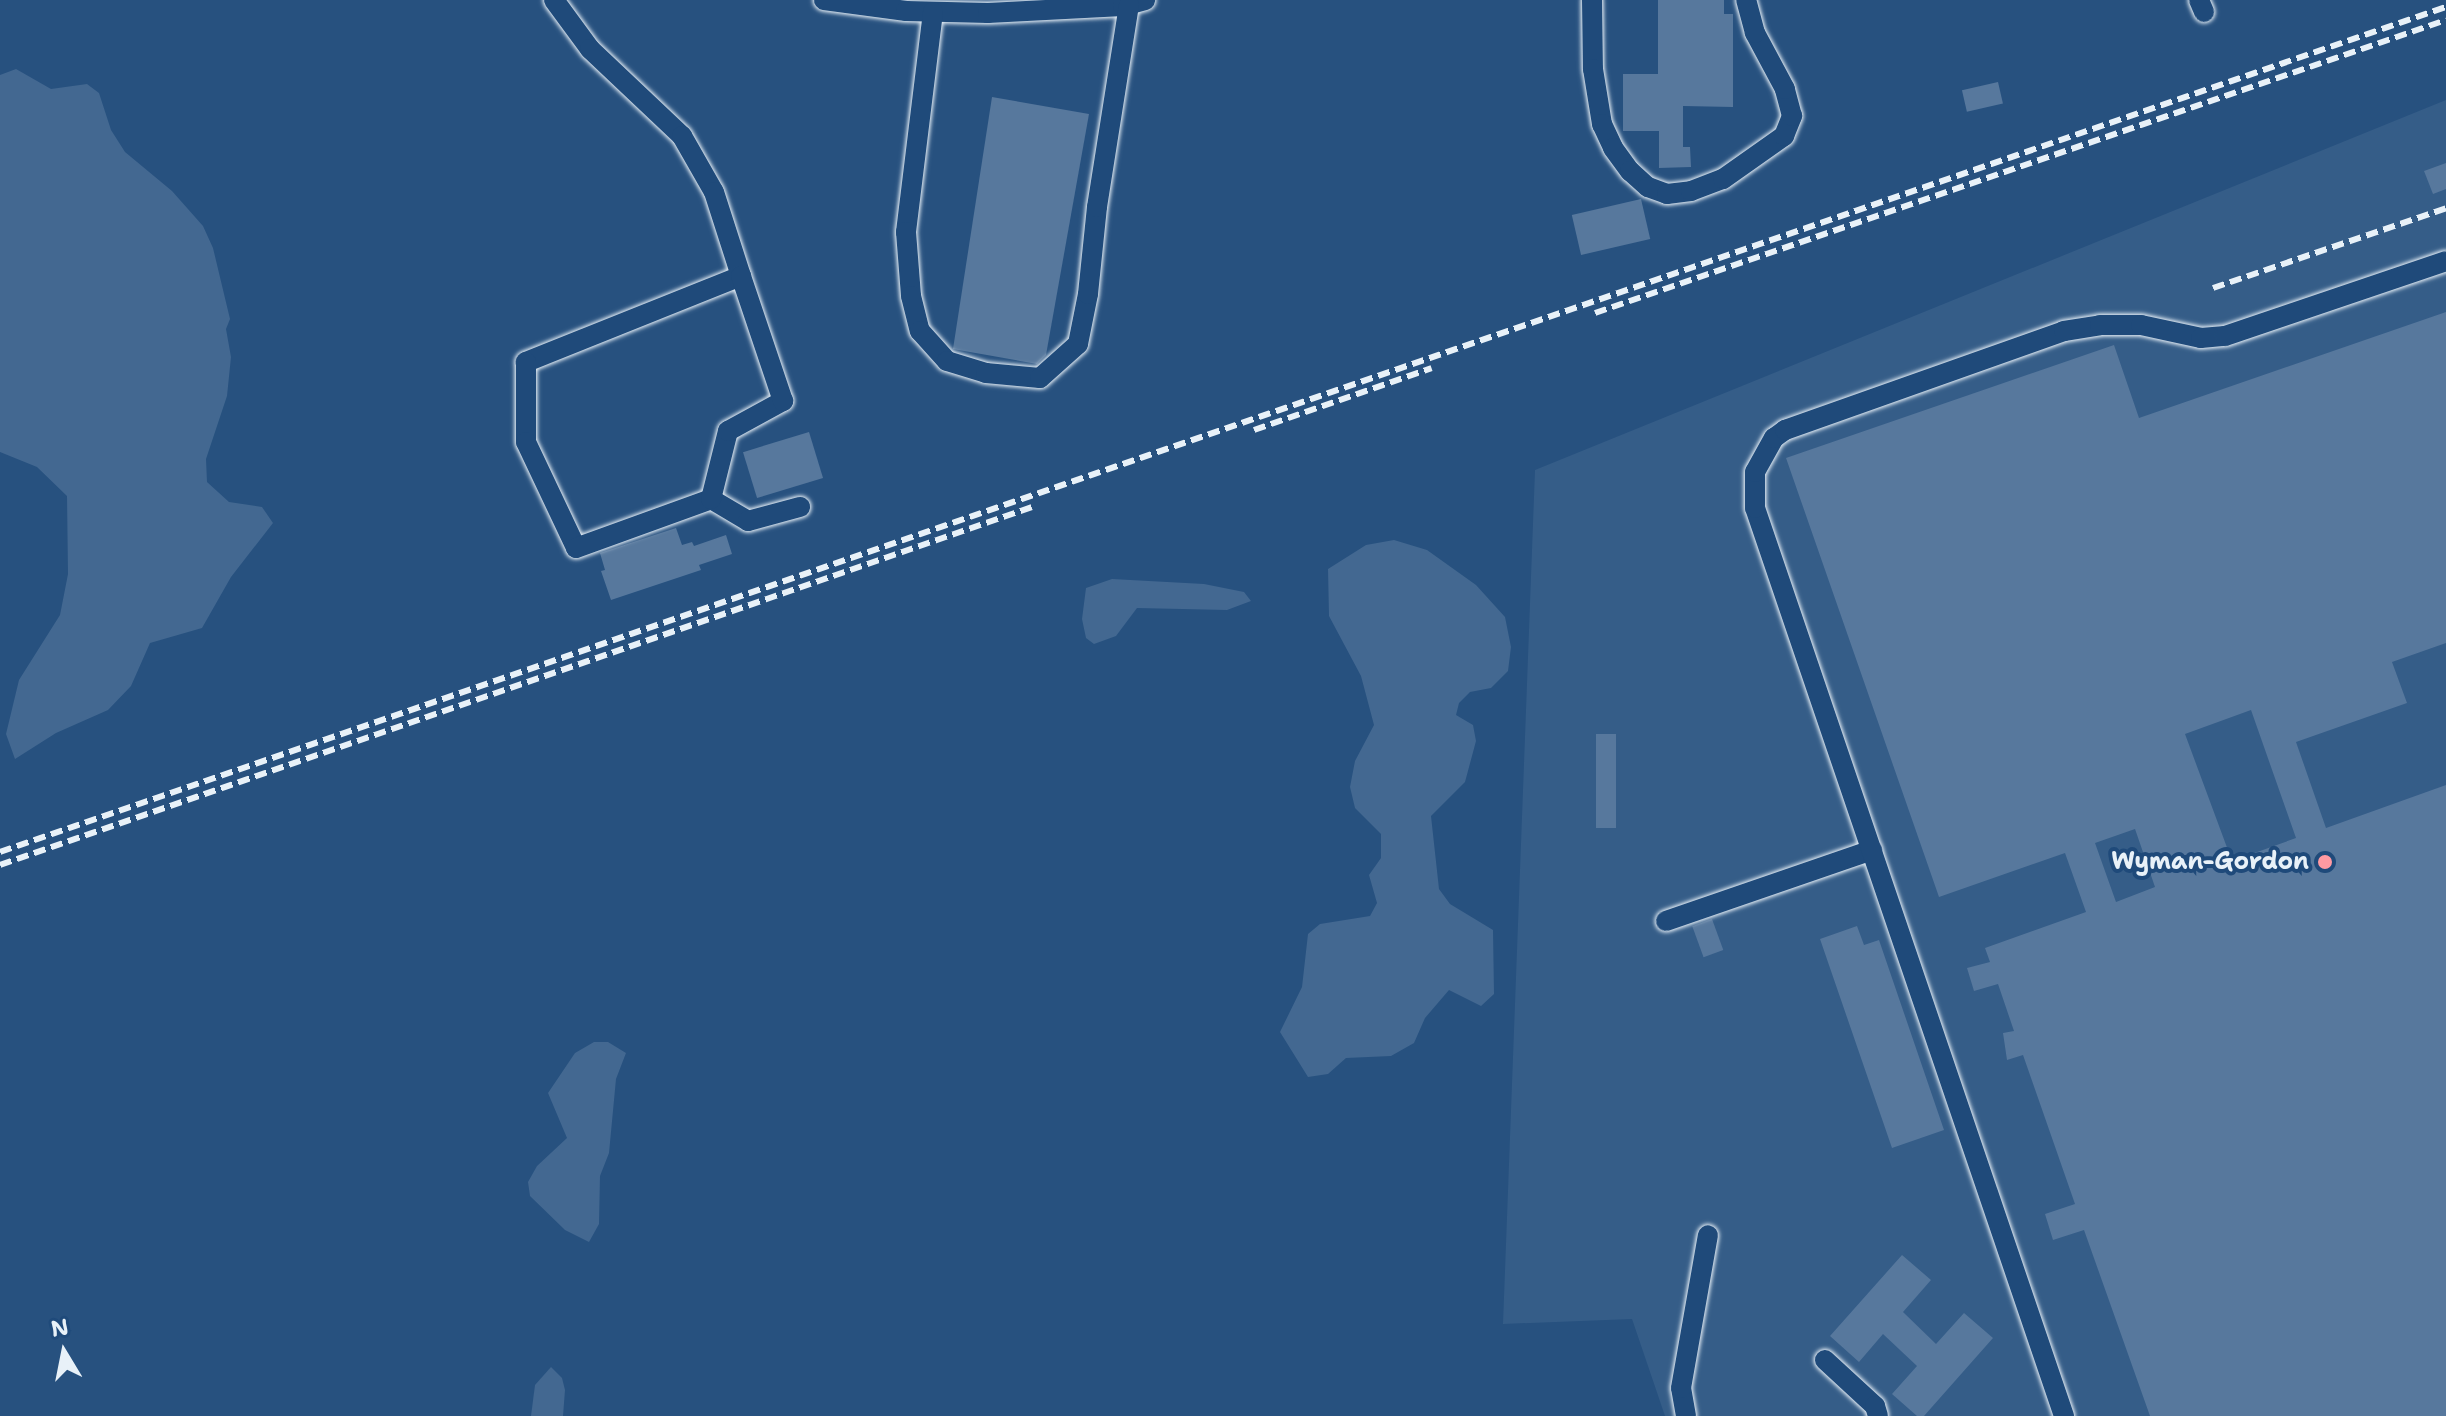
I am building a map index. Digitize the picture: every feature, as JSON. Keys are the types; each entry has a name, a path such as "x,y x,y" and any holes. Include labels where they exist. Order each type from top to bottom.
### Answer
{"street":[{"path":"554,0 590,49 682,136 714,192 783,401 728,431 711,499"},
{"path":"824,0 933,12 998,13 1137,2 1097,207 1088,294 1078,344 1040,378 986,373 947,361 920,331 911,296 906,232 933,12"},
{"path":"1592,0 1593,69 1602,124 1613,148 1630,171 1648,187 1667,194 1691,191 1723,179 1784,136 1792,116 1785,89 1755,33 1746,0"},
{"path":"2064,1416 1755,508 1755,472 1774,438 1798,425 2064,331 2100,325 2141,325 2201,338 2225,336 2446,261"},
{"path":"711,499 576,548 526,442 526,362 741,276"},
{"path":"711,499 748,521 800,507"},
{"path":"1666,921 1872,850"},
{"path":"1686,1416 1681,1388 1708,1235"},
{"path":"1825,1360 1875,1406 1878,1416"}],"shaded area":[{"path":"16,69 51,89 87,84 99,93 111,130 125,152 172,191 203,226 213,248 230,319 226,329 231,357 227,396 206,459 207,482 229,502 262,507 273,523 231,577 202,628 150,643 131,686 108,710 56,733 15,759 6,734 19,680 60,615 68,574 67,496 37,467 0,452 0,75"},
{"name":"Wyman-Gordon","path":"2446,100 2446,1416 1665,1416 1632,1319 1503,1324 1535,470"},
{"path":"1394,540 1427,550 1476,585 1505,617 1511,647 1508,671 1491,688 1470,692 1459,703 1456,715 1473,725 1476,741 1465,782 1431,816 1439,889 1450,904 1493,930 1494,994 1481,1006 1449,990 1425,1018 1414,1043 1391,1056 1346,1058 1328,1074 1308,1077 1280,1032 1302,987 1308,934 1320,924 1370,916 1377,903 1369,875 1381,858 1381,834 1355,808 1350,787 1355,761 1374,725 1361,676 1329,616 1328,569 1366,545"},
{"path":"1112,579 1204,584 1244,592 1251,601 1227,610 1137,608 1116,636 1094,644 1086,638 1082,619 1086,588"},
{"path":"594,1042 608,1042 626,1053 616,1079 609,1153 600,1176 599,1224 589,1242 565,1230 530,1196 528,1182 537,1166 567,1138 548,1093 575,1053"},
{"path":"551,1367 562,1378 565,1390 563,1416 531,1416 535,1385"}],"building":[{"path":"1658,0 1724,0 1724,14 1733,14 1733,107 1683,106 1683,147 1690,147 1691,167 1659,168 1659,131 1623,131 1623,74 1658,74"},
{"path":"1998,82 2003,103 1967,112 1962,90"},
{"path":"992,97 1089,114 1046,355 1037,364 953,349"},
{"path":"2446,163 2446,189 2433,194 2424,171"},
{"path":"1641,199 1650,239 1581,255 1572,215"},
{"name":"Wyman-Gordon","path":"2446,312 2446,643 2392,662 2407,703 2296,742 2326,828 2446,785 2446,1416 2150,1416 2084,1230 2053,1240 2045,1214 2075,1204 2023,1055 2007,1060 2003,1033 2014,1031 1998,984 1974,991 1967,968 1990,962 1985,948 2086,912 2065,853 1939,897 1786,458 2114,345 2139,418","holes":["2251,710 2296,838 2232,861 2185,734","2135,829 2155,887 2116,902 2095,843"]},
{"path":"809,432 823,478 757,498 743,452"},
{"path":"676,528 682,545 692,542 694,546 726,535 732,554 699,565 701,570 611,600 601,571 605,570 600,553"},
{"path":"1596,734 1616,734 1616,828 1596,828"},
{"path":"1712,919 1723,950 1704,957 1692,926"},
{"path":"1857,926 1864,945 1879,940 1944,1130 1892,1148 1820,939"},
{"path":"1902,1255 1931,1280 1903,1312 1936,1344 1964,1313 1993,1338 1924,1416 1917,1416 1892,1394 1917,1366 1883,1334 1859,1362 1830,1336"}],"railway":[{"path":"0,852 2446,7"},
{"path":"1595,313 2446,20"},
{"path":"2213,288 2446,208"},
{"path":"1254,430 1432,368"},
{"path":"0,865 1032,507"}],"place":[{"name":"Wyman-Gordon","path":"2325,862"}]}
